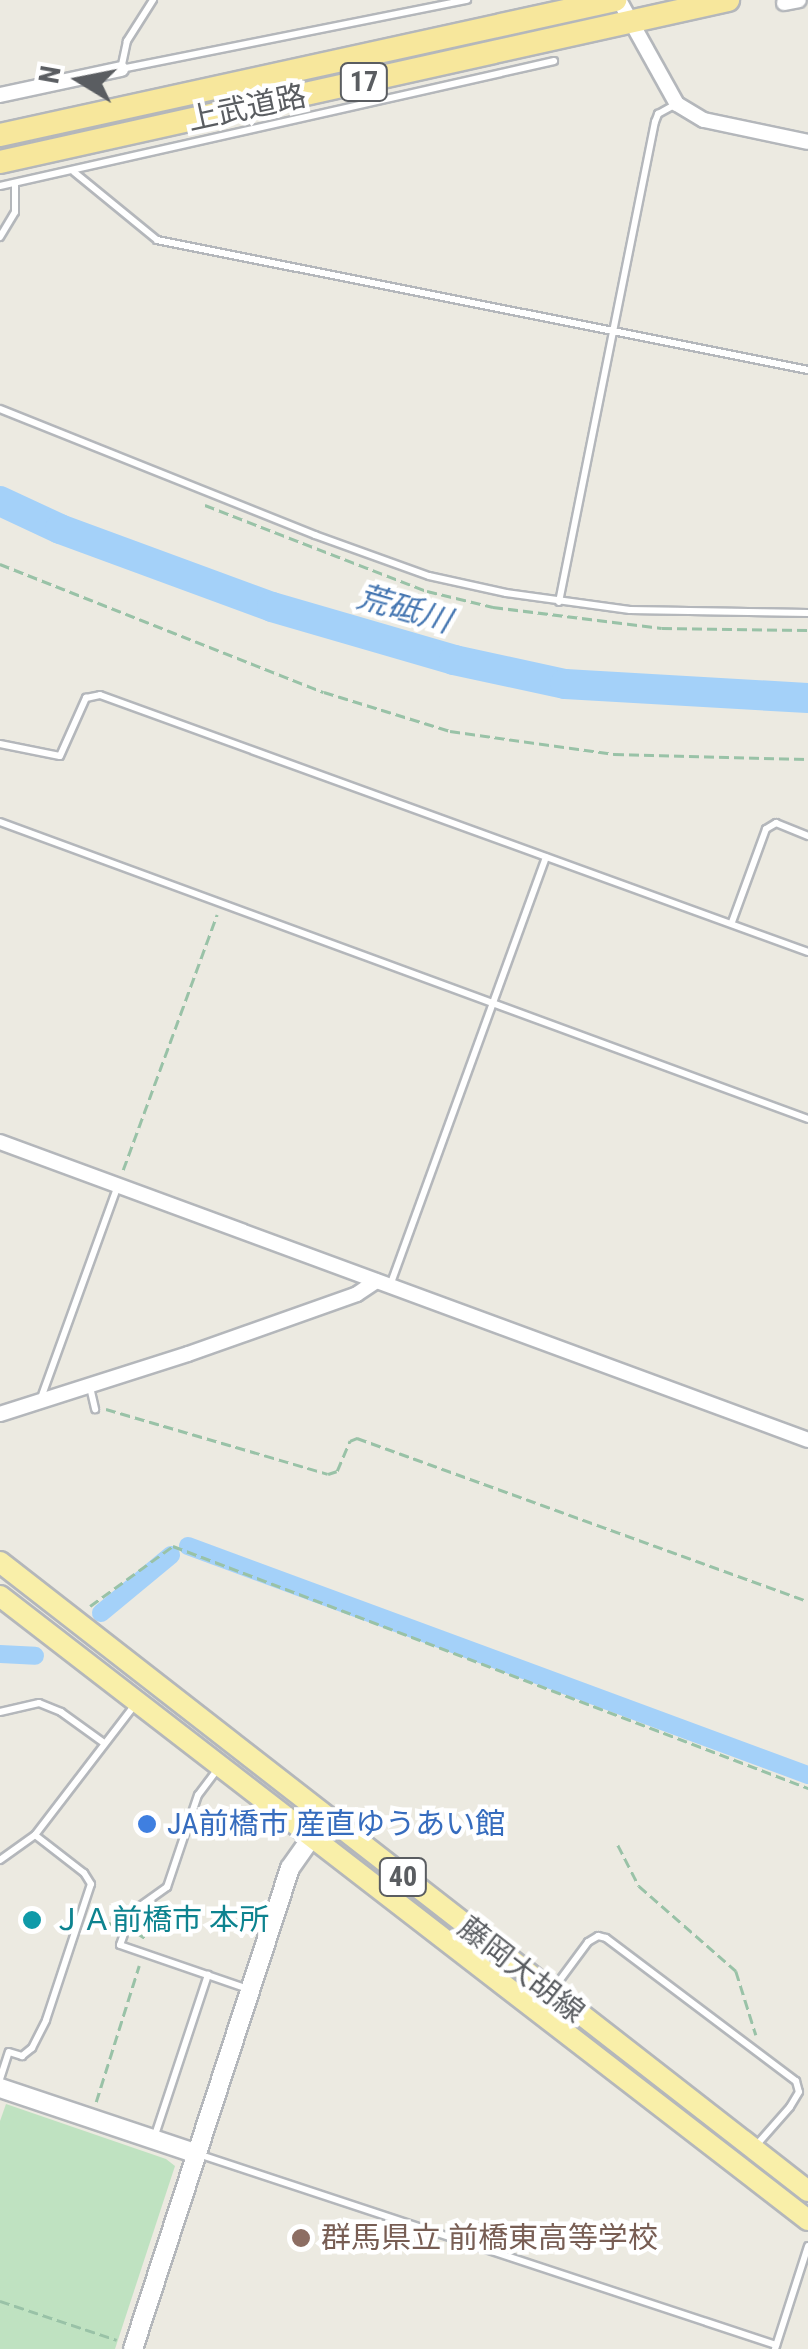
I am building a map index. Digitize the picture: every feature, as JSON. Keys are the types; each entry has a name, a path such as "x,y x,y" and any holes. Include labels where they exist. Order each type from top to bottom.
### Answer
{"highway":[{"name":"上武道路","path":"0,136 617,0"},
{"name":"上武道路","path":"0,162 728,0"}],"main road":[{"name":"藤岡大胡線","path":"0,1562 808,2191"},
{"name":"藤岡大胡線","path":"0,1596 808,2220"}],"street":[{"path":"617,0 634,22 677,104 704,120 808,142"},
{"path":"0,95 122,70"},
{"path":"0,1142 808,1440"},
{"path":"0,1414 90,1387 383,1283"},
{"path":"133,2347 290,1868 326,1816"},
{"path":"0,2088 194,2153"}],"lane":[{"path":"152,0 127,41 122,70 467,0"},
{"path":"0,186 554,62"},
{"path":"560,602 655,122 658,114 677,104"},
{"path":"74,172 82,184 157,240 808,370"},
{"path":"0,238 14,212 15,184"},
{"path":"0,409 315,535 429,576 560,602 630,610 808,613"},
{"path":"0,744 60,756 86,698 100,695 808,952"},
{"path":"0,822 808,1119"},
{"path":"732,922 766,829 776,824 808,836"},
{"path":"383,1283 494,1004 546,856"},
{"path":"40,1404 118,1185"},
{"path":"90,1387 96,1408"},
{"path":"0,1857 35,1835 138,1702"},
{"path":"0,1712 39,1703 61,1712 104,1743"},
{"path":"220,1765 198,1795 166,1886 132,1912 120,1945 248,1990"},
{"path":"0,2080 9,2052 22,2056 32,2048 91,1884 84,1873 35,1835"},
{"path":"550,1993 588,1942 598,1936 606,1938 762,2056 796,2082 799,2092 754,2149"},
{"path":"153,2140 208,1976"},
{"path":"194,2153 776,2347 808,2246"}],"path":[{"path":"0,564 324,692 450,730 614,754 808,759"},
{"path":"118,1185 221,904"},
{"path":"96,1408 328,1474 338,1471 350,1441 357,1438 808,1601"},
{"path":"73,1619 173,1546 808,1788"},
{"path":"618,1845 639,1886 736,1971 762,2056"},
{"path":"82,1915 149,1937 90,2118"},
{"path":"0,2302 133,2347"}],"green space":[{"path":"6,2104 166,2159 175,2166 115,2349 0,2349 0,2121"}],"waterway":[{"name":"荒砥川","path":"0,501 60,529 272,607 454,660 565,684 808,698"},
{"path":"188,1546 808,1775"},
{"path":"101,1613 171,1555"},
{"path":"0,1654 35,1656"}],"place":[{"name":"JA前橋市 産直ゆうあい館","path":"147,1824"},
{"name":"ＪＡ前橋市 本所","path":"32,1920"},
{"name":"群馬県立 前橋東高等学校","path":"301,2238"}]}
